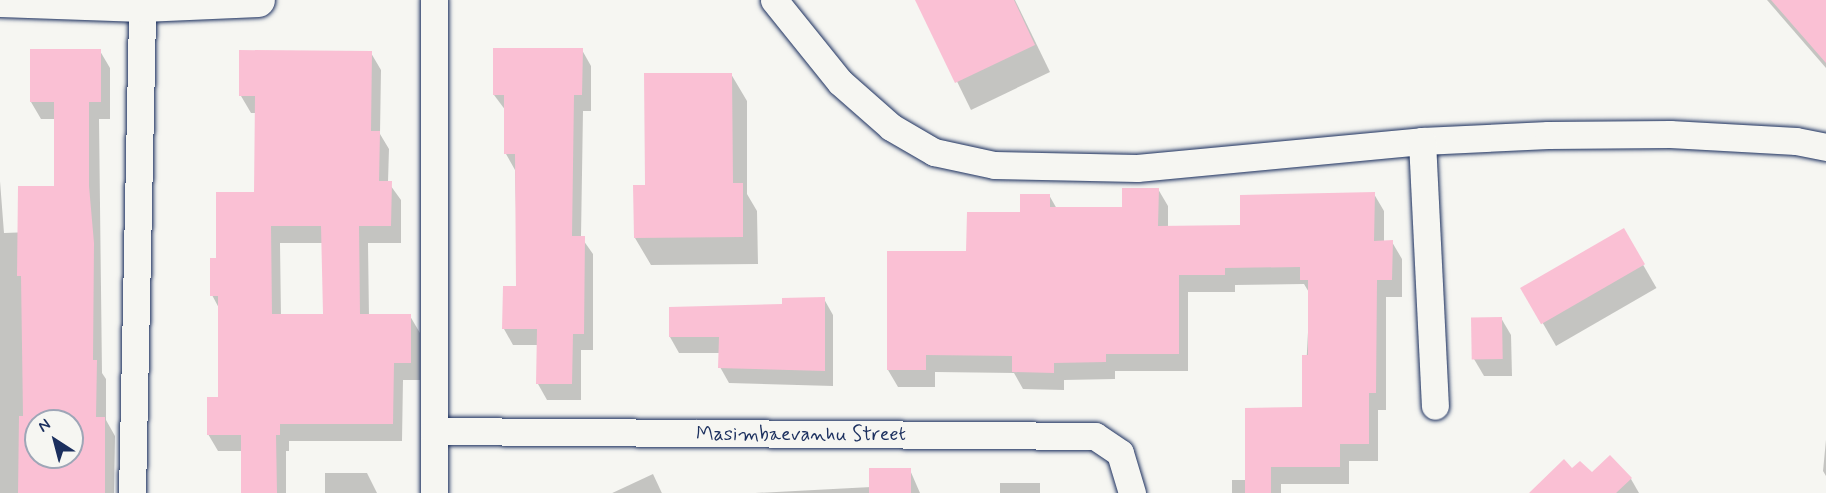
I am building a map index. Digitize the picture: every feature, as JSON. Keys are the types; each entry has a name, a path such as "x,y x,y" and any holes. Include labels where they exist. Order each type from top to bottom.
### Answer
{"street":[{"path":"0,0 142,5 258,0"},
{"path":"434,0 434,493"},
{"path":"774,0 840,82 891,127 934,152 994,165 1137,168 1422,141 1670,134 1796,141 1826,147"},
{"path":"132,493 142,5"},
{"path":"1422,141 1435,406"},
{"name":"Masimbaevanhu Street","path":"434,431 1095,436 1120,453 1132,493"}],"building":[{"path":"915,0 1014,0 1035,45 955,83"},
{"path":"1771,0 1826,0 1826,63"},
{"path":"493,48 583,48 582,95 574,95 572,236 585,236 584,334 573,334 572,384 536,384 537,329 502,329 503,286 516,286 515,154 504,154 504,95 493,95"},
{"path":"30,49 101,49 101,102 89,102 89,186 94,243 93,360 97,360 96,417 105,417 105,493 18,493 19,416 23,416 21,276 17,276 18,186 54,186 54,102 30,102"},
{"path":"239,50 372,51 371,131 380,131 379,181 392,181 391,226 359,226 360,314 411,314 411,363 394,363 393,424 280,424 280,435 276,435 277,493 241,493 241,435 207,435 207,397 218,397 218,296 210,296 210,258 216,258 216,192 254,192 255,96 239,96","holes":["271,226 321,226 323,314 272,314"]},
{"path":"644,73 732,73 733,183 743,183 743,237 634,238 633,185 645,185"},
{"path":"1122,188 1159,188 1158,226 1240,225 1240,195 1375,192 1374,241 1393,240 1392,280 1377,280 1376,393 1369,393 1369,444 1340,444 1340,467 1271,467 1271,493 1245,493 1245,408 1302,407 1302,355 1308,355 1308,280 1300,280 1300,267 1225,268 1225,275 1179,275 1179,354 1106,354 1106,362 1054,363 1054,373 1012,372 1012,356 926,355 926,370 887,370 887,251 966,251 967,212 1020,212 1020,194 1050,194 1050,207 1122,207"},
{"path":"1624,228 1645,264 1541,324 1520,288"},
{"path":"825,297 825,371 718,368 719,337 669,337 669,307 782,304 782,298"},
{"path":"1502,317 1503,359 1472,360 1471,318"},
{"path":"1610,455 1632,478 1616,493 1529,493 1564,459 1572,468 1580,461 1592,472"},
{"path":"869,468 911,468 911,493 869,493"}]}
